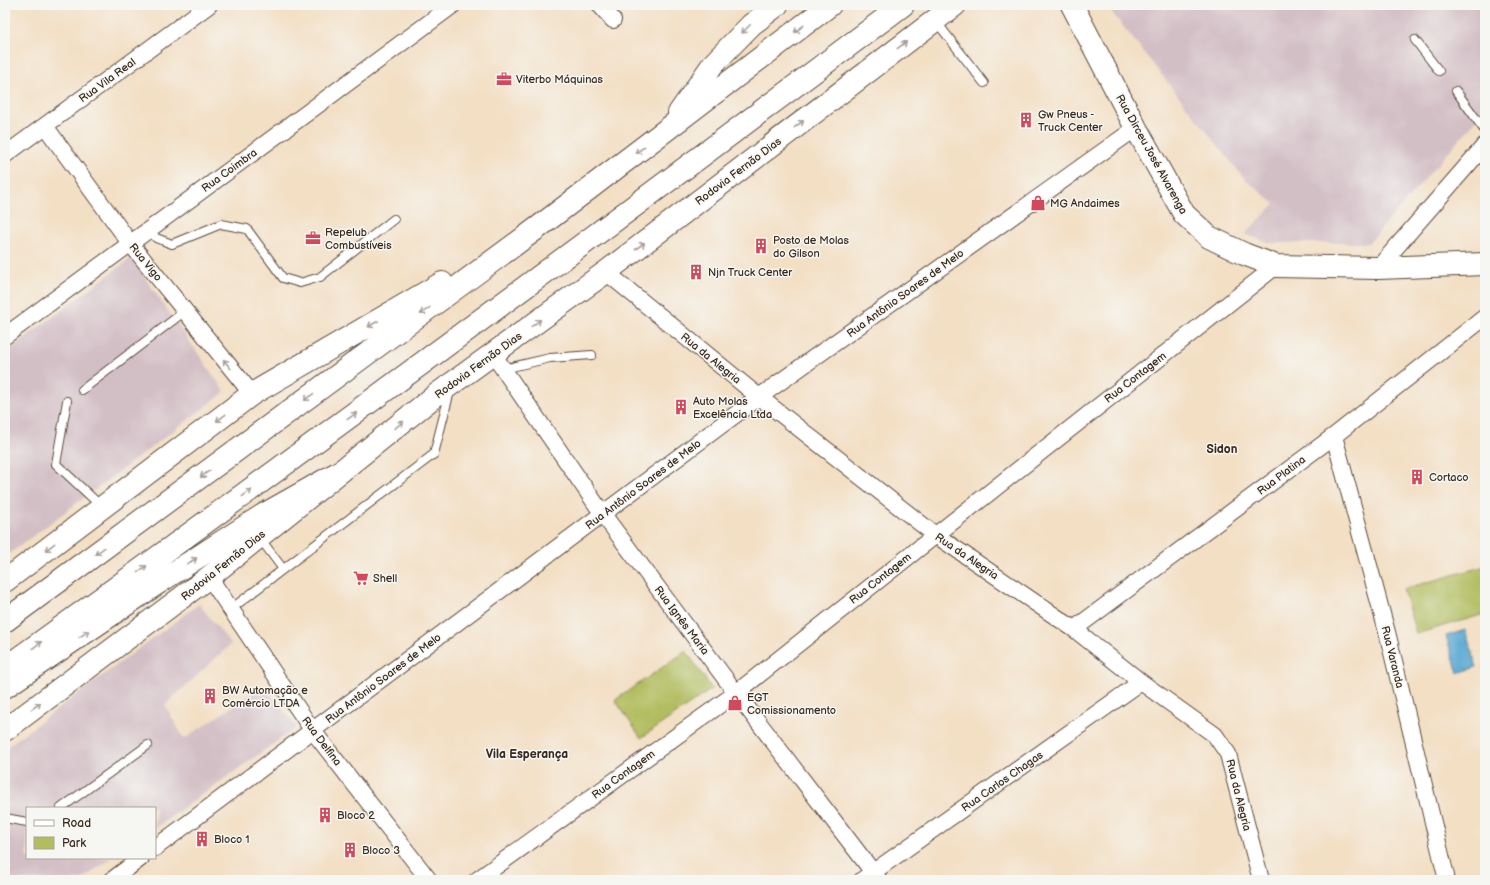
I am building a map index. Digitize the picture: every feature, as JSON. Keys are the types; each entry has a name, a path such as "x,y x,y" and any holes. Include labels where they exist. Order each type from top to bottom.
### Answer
{"main road":[{"path":"668,129 712,64 751,25 777,5"},
{"path":"5,621 540,226 830,5"},
{"path":"5,668 267,478 556,265 904,5"},
{"name":"Rodovia Fernão Dias","path":"5,730 209,577 451,385 498,362 606,272 955,5"},
{"name":"Rua Dirceu José Alvarenga","path":"1072,5 1136,128 1184,214 1209,237 1244,254 1276,266 1378,268 1485,264"},
{"path":"5,581 252,394 540,226"},
{"path":"5,687 158,583 263,515 341,471"}],"street":[{"name":"Rua Vila Real","path":"5,156 209,5"},
{"name":"Rua Coimbra","path":"5,336 130,242 453,5"},
{"path":"600,5 613,20"},
{"name":"Rua Vigo","path":"45,126 130,242 252,394"},
{"name":"Rua Antônio Soares de Melo","path":"156,847 759,397 1136,128"},
{"path":"1378,268 1485,145"},
{"name":"Rua Contagem","path":"477,880 736,692 934,534 1276,266"},
{"name":"Rua da Alegria","path":"606,272 759,397 934,534 1074,629 1141,682 1215,735 1228,754 1261,880"},
{"name":"Rua Platina","path":"1074,629 1334,436 1485,317"},
{"name":"Rua Ignês Maria","path":"498,362 602,514 736,692 872,877"},
{"name":"Rua Varanda","path":"1334,436 1387,632 1446,876 1444,880"},
{"name":"Rua Delfina","path":"209,577 313,731 429,880"},
{"name":"Rua Carlos Chagas","path":"872,877 1141,682"},
{"path":"112,880 140,859"}],"lane":[{"path":"935,20 984,83"},
{"path":"1415,40 1439,71"},
{"path":"1456,92 1485,131"},
{"path":"149,229 156,238 172,244 221,224 247,229 283,278 300,283 320,277 394,219"},
{"path":"82,390 185,311"},
{"path":"498,362 592,354"},
{"path":"231,609 434,454 451,385"},
{"path":"67,401 56,464 102,507"},
{"path":"259,537 283,569"},
{"path":"62,807 148,745"},
{"path":"5,818 26,822"}],"shaded area":[{"path":"1106,5 1485,5 1485,110 1369,243 1269,243 1245,234 1275,204 1244,178"},
{"path":"131,258 225,392 5,557 5,353"},
{"path":"199,604 231,644 165,705 184,739 264,686 297,727 156,827 156,807 26,807 26,859 111,859 81,880 11,880 5,871 5,748"}],"green space":[{"path":"1485,566 1485,614 1416,634 1403,589"},
{"path":"686,651 712,689 641,738 615,700"}],"water":[{"path":"1465,630 1477,667 1458,673 1446,636"}],"place":[{"name":"Viterbo Máquinas","path":"504,79"},
{"name":"Gw Pneus - Truck Center","path":"1026,120"},
{"name":"MG Andaimes","path":"1038,203"},
{"name":"Repelub Combustíveis","path":"313,238"},
{"name":"Posto de Molas do Gilson","path":"761,246"},
{"name":"Njn Truck Center","path":"696,272"},
{"name":"Auto Molas Excelência Ltda","path":"681,407"},
{"name":"Cortaco","path":"1417,477"},
{"name":"Shell","path":"361,578"},
{"name":"BW Automação e Comércio LTDA","path":"210,696"},
{"name":"EGT Comissionamento","path":"735,703"},
{"name":"Bloco 2","path":"325,815"},
{"name":"Bloco 1","path":"202,839"},
{"name":"Bloco 3","path":"350,850"}],"district":[{"name":"Sidon","path":"1222,449"},
{"name":"Vila Esperança","path":"527,754"}]}
